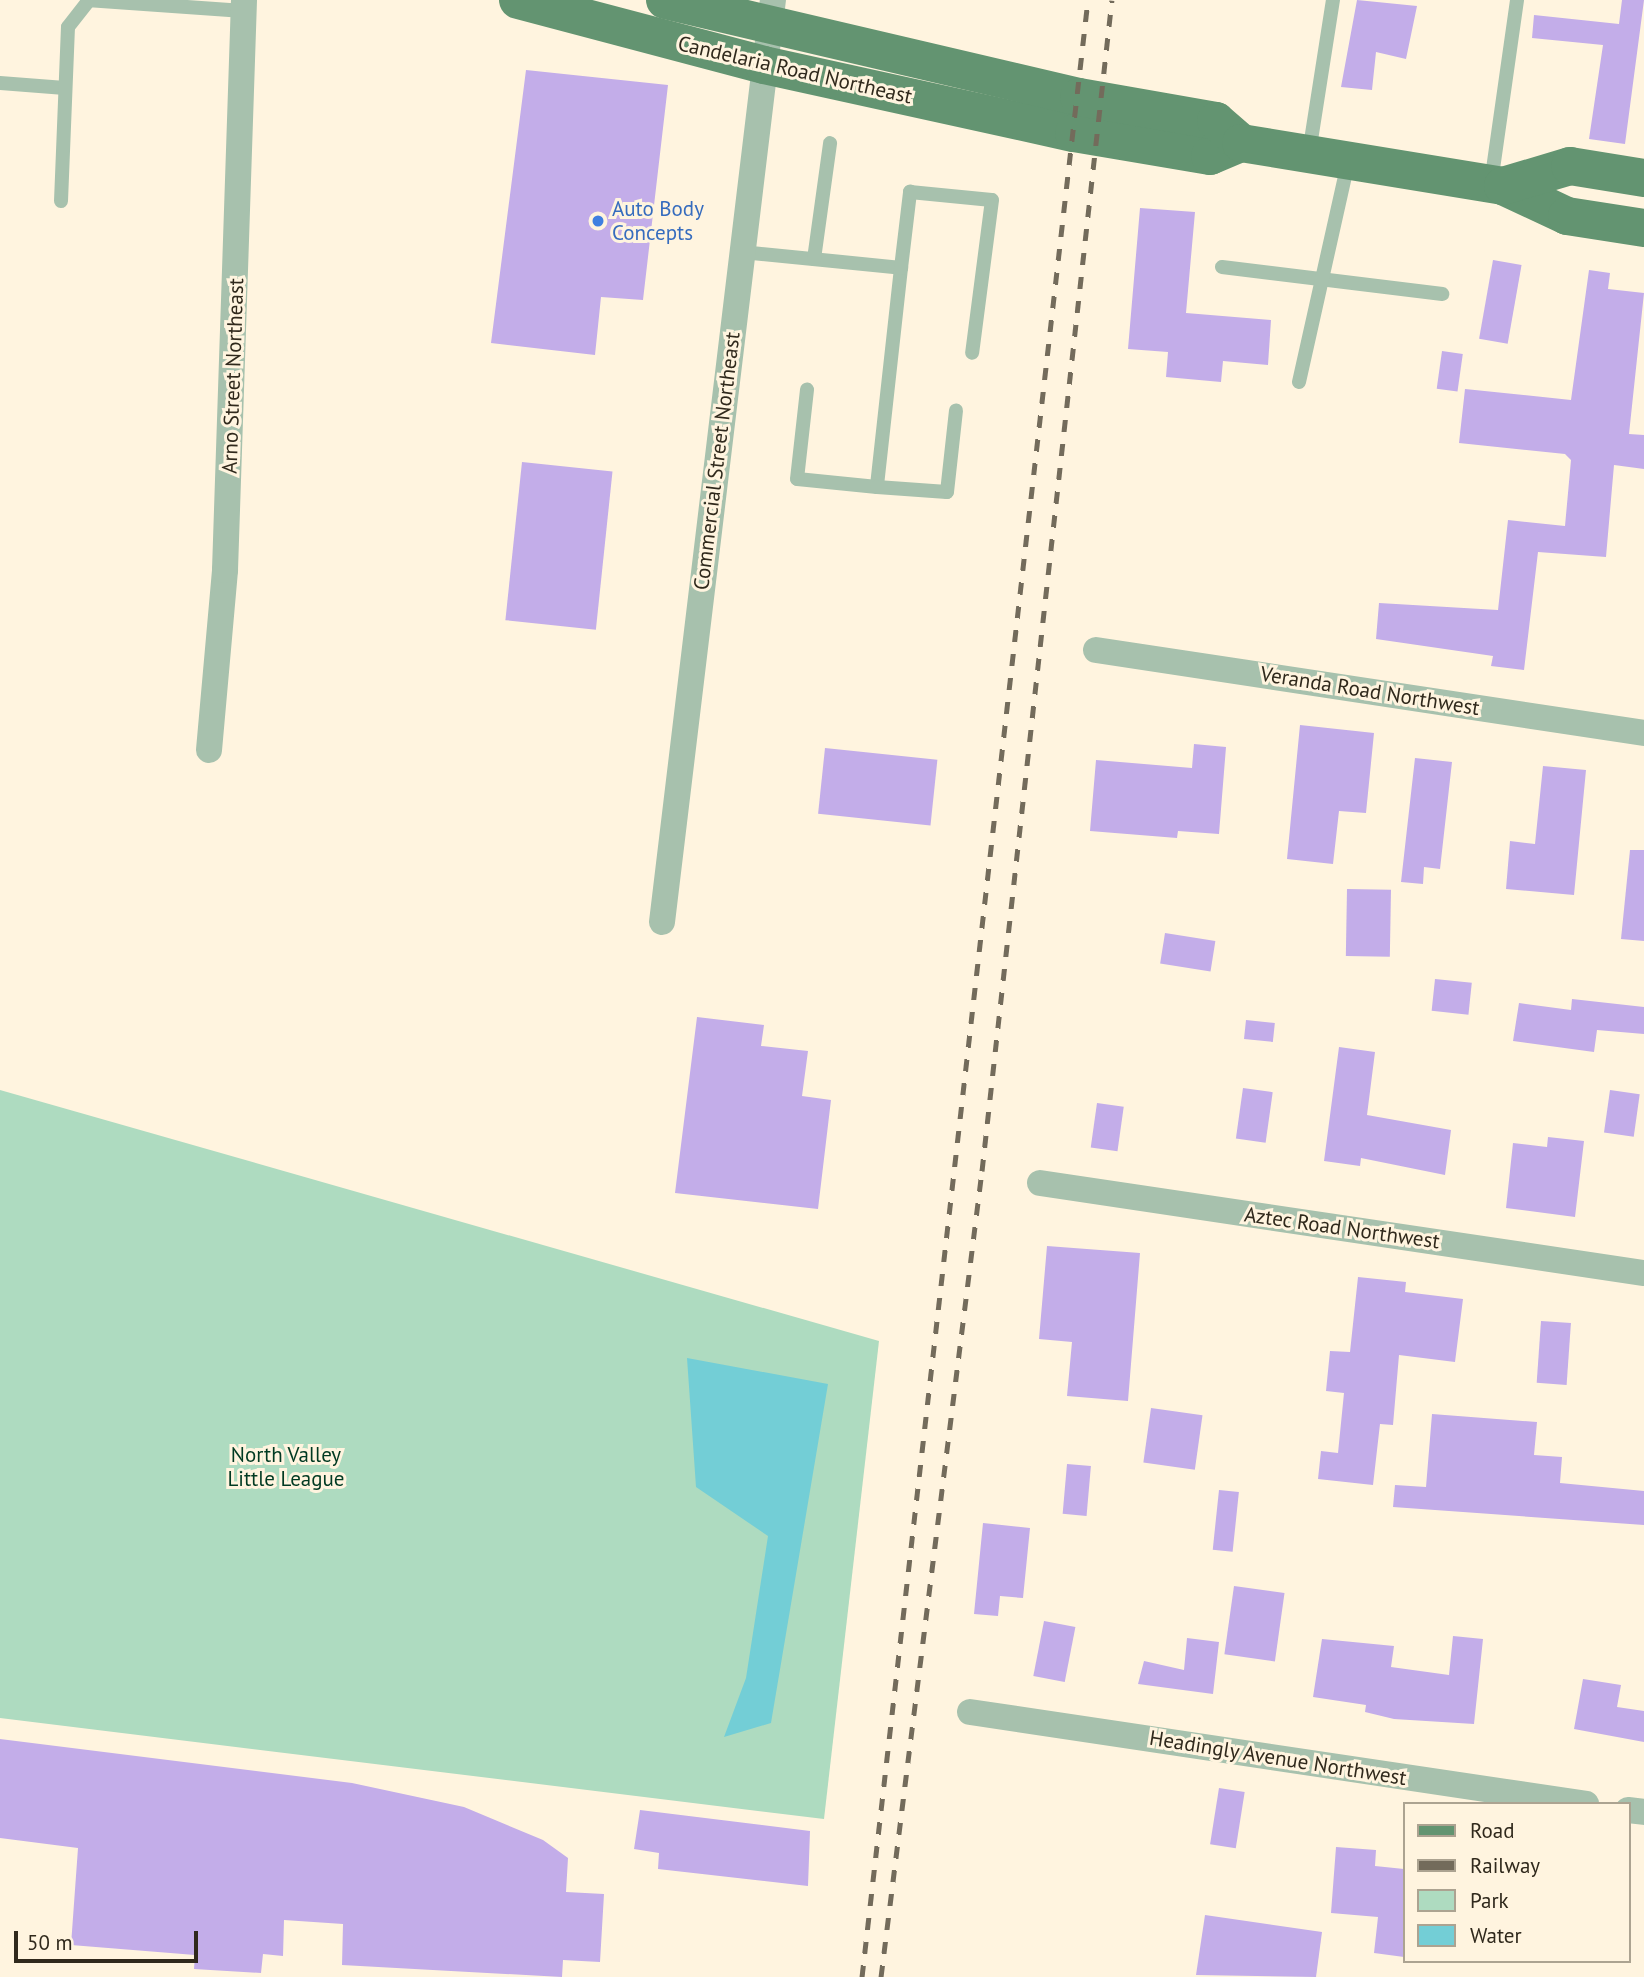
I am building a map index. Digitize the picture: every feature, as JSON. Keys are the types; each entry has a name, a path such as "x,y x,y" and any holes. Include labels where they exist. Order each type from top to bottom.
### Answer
{"main road":[{"name":"Candelaria Road Northeast","path":"518,0 764,65 1077,115"},
{"name":"Candelaria Road Northeast","path":"664,0 771,14 1077,115"},
{"path":"1077,115 1210,156 1241,143 1497,185 1567,216 1644,228"},
{"path":"1497,185 1570,166 1644,178"}],"street":[{"name":"Arno Street Northeast","path":"209,750 225,556 244,6"},
{"name":"Commercial Street Northeast","path":"662,922 771,14"},
{"name":"Veranda Road Northwest","path":"1096,650 1644,733"},
{"name":"Aztec Road Northwest","path":"1040,1183 1644,1273"},
{"name":"Headingly Avenue Northwest","path":"970,1712 1573,1802"}],"lane":[{"path":"1309,155 1333,0"},
{"path":"1497,185 1517,0"},
{"path":"61,201 68,27 87,1 244,6"},
{"path":"0,83 65,88"},
{"path":"814,260 830,143"},
{"path":"1299,382 1349,161"},
{"path":"877,487 910,192 992,200 972,353"},
{"path":"742,252 901,268"},
{"path":"1222,267 1442,294"},
{"path":"807,390 797,480 947,492 956,410"}],"green space":[{"name":"North Valley Little League","path":"0,1090 879,1341 824,1819 0,1718"}],"water":[{"path":"687,1358 828,1384 771,1723 724,1737 746,1678 768,1536 696,1487"}],"building":[{"path":"1357,0 1417,6 1406,59 1376,52 1372,90 1341,87"},
{"path":"1622,0 1644,0 1625,144 1589,139 1603,45 1532,38 1534,15 1619,24"},
{"path":"526,70 668,85 643,300 601,297 595,355 491,343"},
{"path":"1140,208 1195,212 1186,313 1271,320 1268,365 1223,361 1221,382 1166,377 1168,352 1128,349"},
{"path":"1493,260 1522,265 1508,344 1479,339"},
{"path":"1589,270 1610,273 1608,289 1644,293 1629,434 1644,435 1644,469 1614,465 1606,557 1538,552 1524,670 1491,666 1493,656 1376,639 1379,603 1498,610 1508,520 1565,526 1571,460 1565,454 1459,443 1465,389 1571,400"},
{"path":"1442,351 1463,354 1458,392 1437,389"},
{"path":"522,462 613,472 596,630 505,620"},
{"path":"1300,725 1374,733 1366,813 1339,811 1333,864 1287,859"},
{"path":"1194,744 1226,747 1219,834 1178,831 1177,838 1090,831 1096,760 1192,768"},
{"path":"825,748 937,760 930,825 818,814"},
{"path":"1415,758 1452,762 1440,869 1424,867 1423,884 1401,882"},
{"path":"1543,766 1586,770 1574,895 1506,889 1510,841 1535,844"},
{"path":"1630,850 1644,850 1644,941 1621,939"},
{"path":"1347,889 1391,890 1390,957 1346,956"},
{"path":"1165,933 1215,941 1211,972 1160,964"},
{"path":"1435,979 1472,983 1468,1015 1432,1011"},
{"path":"1572,999 1644,1007 1644,1034 1597,1030 1594,1052 1513,1041 1519,1003 1571,1010"},
{"path":"697,1017 764,1025 761,1046 808,1051 802,1096 831,1100 818,1209 675,1193"},
{"path":"1246,1020 1275,1023 1273,1042 1244,1039"},
{"path":"1339,1047 1375,1052 1367,1115 1451,1130 1445,1175 1361,1158 1360,1166 1324,1161"},
{"path":"1243,1088 1273,1092 1266,1143 1236,1139"},
{"path":"1610,1090 1640,1094 1634,1137 1604,1133"},
{"path":"1097,1103 1124,1107 1117,1151 1091,1148"},
{"path":"1548,1137 1584,1141 1575,1217 1506,1208 1513,1143 1547,1147"},
{"path":"1047,1246 1140,1253 1128,1401 1067,1396 1072,1342 1039,1339"},
{"path":"1358,1277 1406,1282 1405,1292 1463,1299 1455,1362 1399,1355 1393,1425 1380,1424 1373,1485 1318,1479 1321,1451 1338,1453 1344,1393 1326,1391 1330,1351 1350,1352"},
{"path":"1541,1321 1571,1323 1567,1385 1537,1383"},
{"path":"1151,1408 1202,1415 1195,1470 1143,1462"},
{"path":"1432,1414 1537,1422 1534,1455 1562,1457 1560,1483 1644,1491 1644,1525 1393,1507 1395,1485 1426,1487"},
{"path":"1067,1464 1091,1466 1087,1516 1063,1514"},
{"path":"1219,1490 1239,1492 1233,1552 1213,1550"},
{"path":"983,1523 1030,1528 1023,1598 1000,1596 998,1616 974,1614"},
{"path":"1234,1586 1285,1593 1275,1661 1224,1654"},
{"path":"1044,1621 1075,1627 1065,1682 1033,1676"},
{"path":"1453,1636 1483,1639 1474,1724 1394,1719 1365,1712 1366,1705 1313,1697 1322,1639 1394,1646 1391,1667 1449,1675"},
{"path":"1187,1638 1219,1642 1213,1694 1138,1684 1144,1661 1184,1670"},
{"path":"1583,1679 1621,1685 1617,1707 1644,1711 1644,1742 1574,1729"},
{"path":"0,1739 352,1783 464,1807 543,1840 568,1858 566,1892 604,1894 600,1962 563,1960 562,1977 342,1965 343,1924 284,1920 283,1956 263,1954 261,1973 194,1969 195,1955 71,1945 78,1848 0,1838"},
{"path":"1219,1788 1245,1792 1236,1848 1210,1844"},
{"path":"640,1810 810,1831 808,1886 658,1869 659,1853 634,1849"},
{"path":"1336,1847 1376,1850 1375,1866 1402,1869 1402,1957 1374,1953 1378,1917 1331,1913"},
{"path":"1205,1915 1322,1932 1316,1977 1196,1975"}],"railway":[{"path":"862,1977 1088,0"},
{"path":"881,1977 982,1171 1112,0"}],"place":[{"name":"Auto Body Concepts","path":"598,221"}]}
